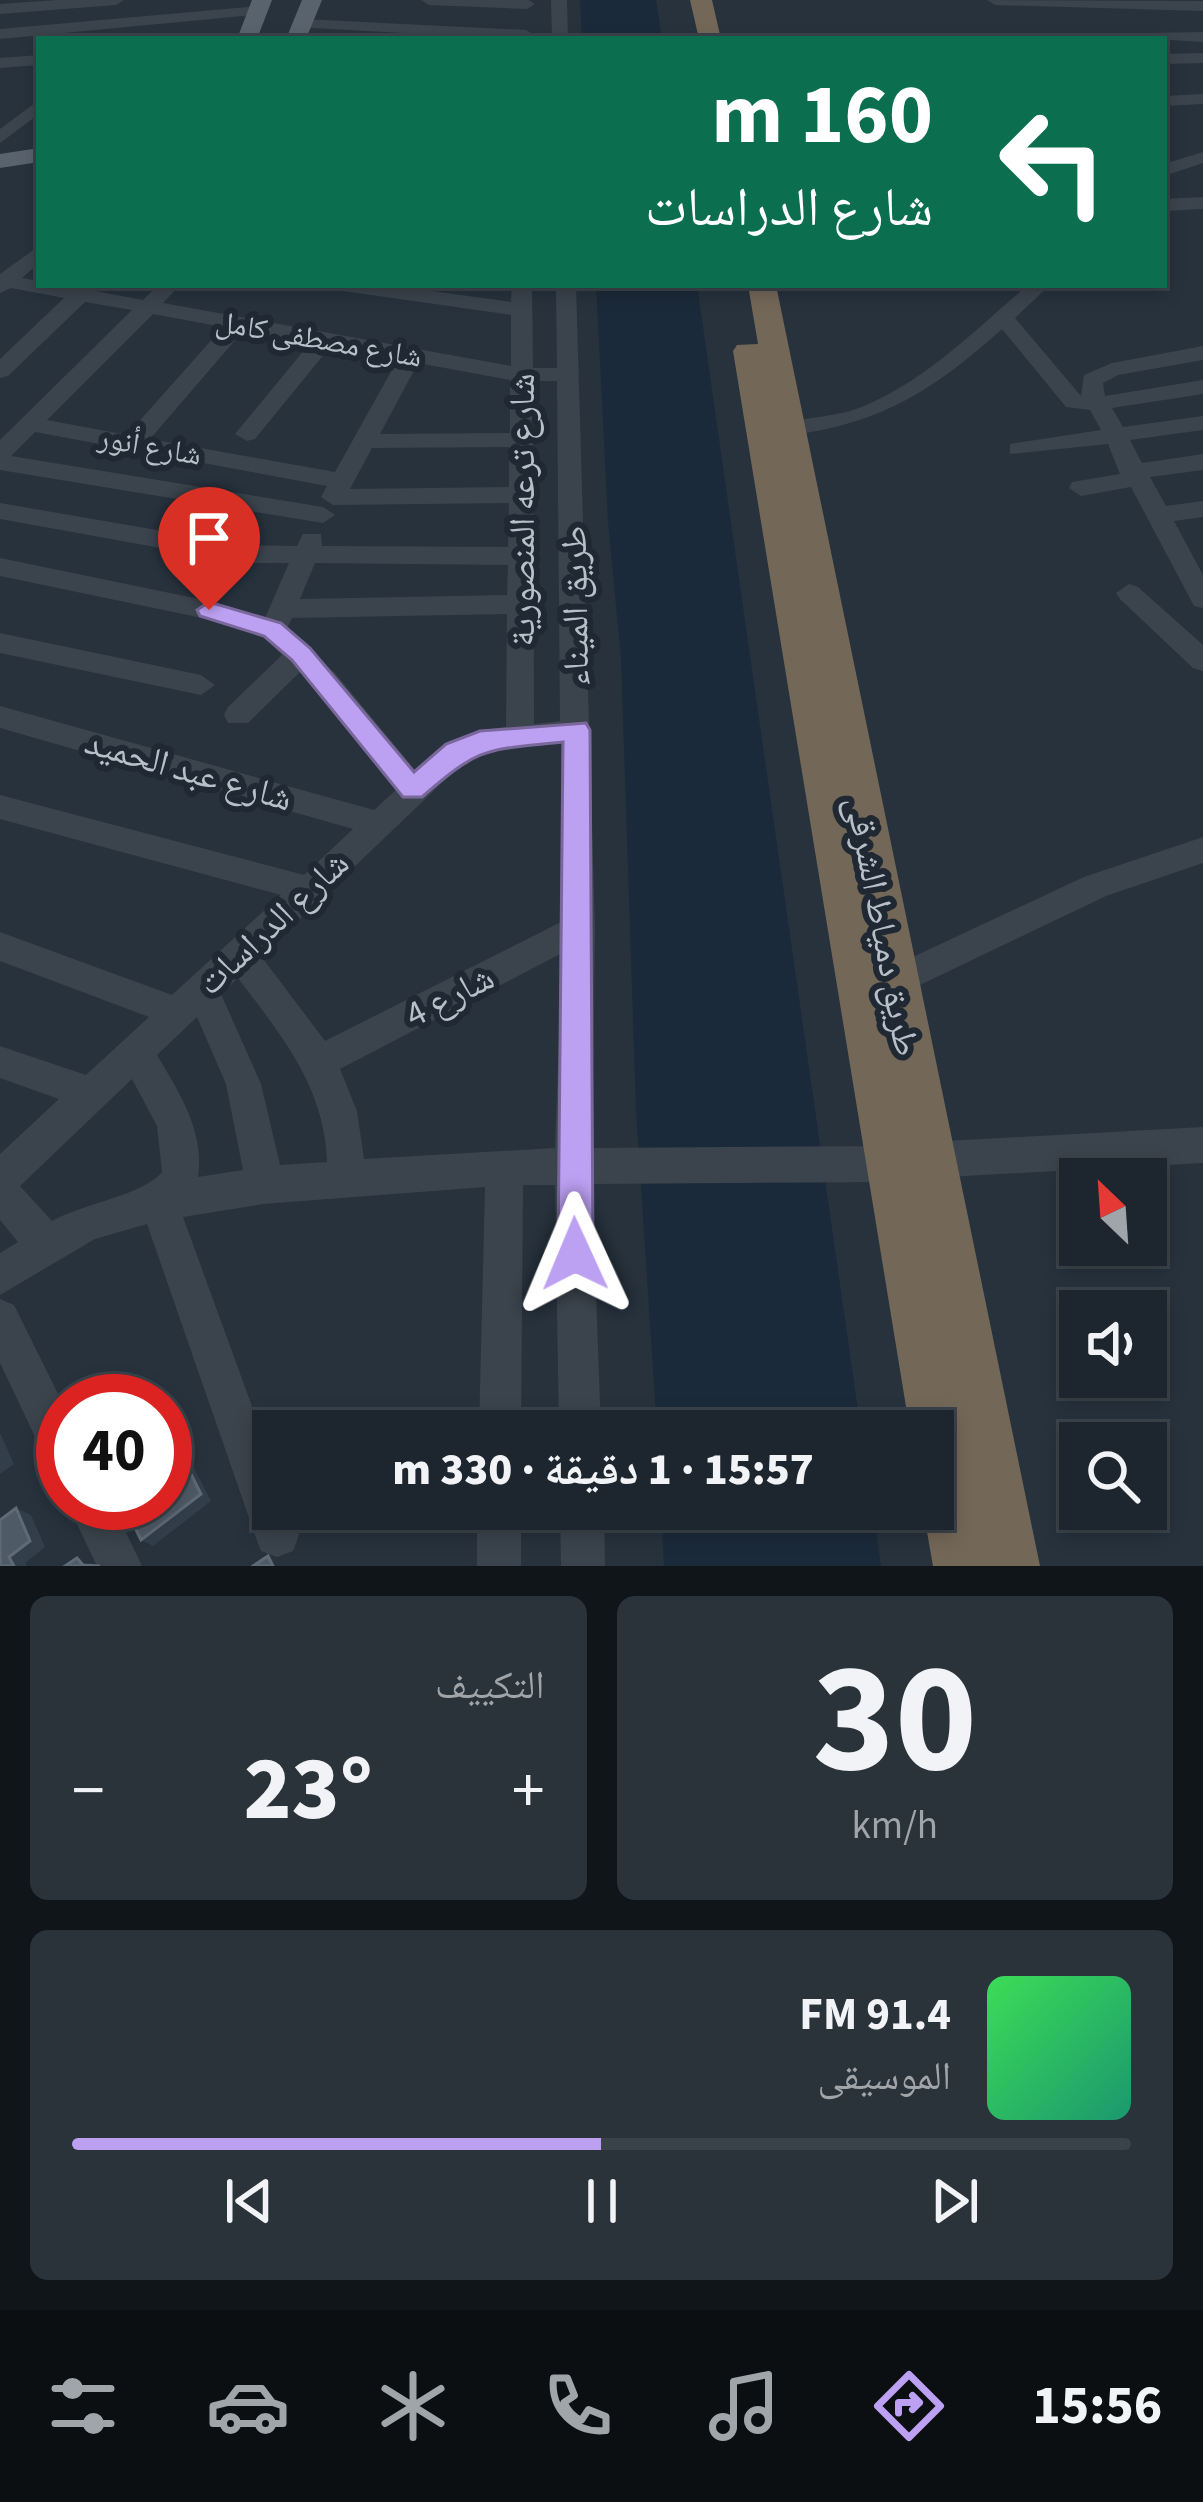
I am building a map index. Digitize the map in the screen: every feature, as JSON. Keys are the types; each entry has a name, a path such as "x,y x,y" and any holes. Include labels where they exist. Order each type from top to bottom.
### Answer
{"highway":[{"path":"685,0 691,36"},
{"path":"701,0 709,36"},
{"name":"طريق دمياط الشرقى","path":"737,288 909,1162 1009,1566"},
{"name":"طريق دمياط الشرقى","path":"763,288 895,982 909,1162 964,1566"}],"main road":[{"path":"0,161 36,155"},
{"path":"0,187 36,181"}],"street":[{"path":"0,19 230,0"},
{"path":"559,0 560,36"},
{"path":"995,0 1203,6"},
{"path":"424,5 527,7"},
{"path":"0,34 121,8"},
{"path":"0,9 121,8 255,18"},
{"path":"311,14 396,34 483,36"},
{"path":"108,36 255,18"},
{"path":"1167,38 1203,37"},
{"path":"0,47 36,43"},
{"path":"1167,59 1203,58"},
{"path":"0,64 36,60"},
{"path":"1167,101 1203,99"},
{"path":"0,138 36,108"},
{"path":"1167,169 1203,158"},
{"path":"1167,205 1203,203"},
{"path":"1167,223 1203,221"},
{"path":"0,253 35,255"},
{"path":"2,283 35,255"},
{"name":"شارع مصطفى كامل","path":"2,283 36,286"},
{"path":"0,457 167,288"},
{"path":"385,288 522,298"},
{"name":"طريق الميناء","path":"566,288 579,928 573,1166 579,1410"},
{"path":"792,428 836,426 902,400 1036,288"},
{"path":"0,371 85,290"},
{"name":"شارع مصطفى كامل","path":"85,290 147,308 521,376 569,374"},
{"name":"شارع ترعه المنصورية","path":"520,735 522,298"},
{"path":"1002,316 1070,400 1096,404 1203,387"},
{"path":"134,443 236,324"},
{"path":"247,434 324,340"},
{"path":"1203,353 1099,374 1091,390 1133,476 1203,599"},
{"path":"278,619 332,498 411,355"},
{"path":"1018,449 1203,423"},
{"name":"شارع أنور","path":"29,424 134,443 332,498"},
{"path":"364,441 521,440"},
{"path":"438,467 441,441"},
{"path":"0,457 332,498 521,495"},
{"path":"1081,488 1203,462"},
{"path":"1155,516 1203,509"},
{"path":"5,518 304,558 520,556"},
{"path":"0,567 209,610 278,619 520,604"},
{"path":"1129,592 1203,661"},
{"path":"278,619 301,654 413,789"},
{"path":"0,643 201,685"},
{"path":"238,716 301,654"},
{"name":"شارع عبد الحميد","path":"0,717 143,753 377,823"},
{"name":"شارع الدراسات","path":"0,1179 455,752 480,741 576,730"},
{"path":"0,807 307,889"},
{"path":"895,982 1095,886 1203,850"},
{"name":"شارع 4","path":"319,1062 579,928"},
{"path":"0,946 188,1001 250,1094 261,1139 263,1185"},
{"path":"239,953 319,1062 338,1098 347,1136 346,1179"},
{"path":"135,1052 176,1129 181,1149 180,1177 159,1205"},
{"path":"0,1062 90,1094"},
{"path":"0,1275 85,1223 263,1185 504,1167 909,1162 1203,1145"},
{"path":"500,1410 504,1167"},
{"path":"0,1191 45,1244"},
{"path":"159,1205 277,1535"},
{"path":"0,1319 36,1393"},
{"path":"102,1530 120,1566"},
{"path":"499,1566 500,1530"},
{"path":"582,1530 583,1566"}],"water":[{"path":"580,0 656,0 662,36 582,36"},
{"path":"596,288 697,288 858,1410 656,1410 636,1111 621,659 608,521"},
{"path":"662,1530 876,1530 881,1566 664,1566"}],"building":[{"path":"192,1476 201,1494 192,1501"},
{"path":"16,1508 30,1541 9,1557 14,1566 0,1566 0,1520"},
{"path":"268,1556 273,1566 253,1566"}],"route":[{"path":"209,610 273,630 301,654 413,789 455,752 480,741 576,730 575,1254"}]}
